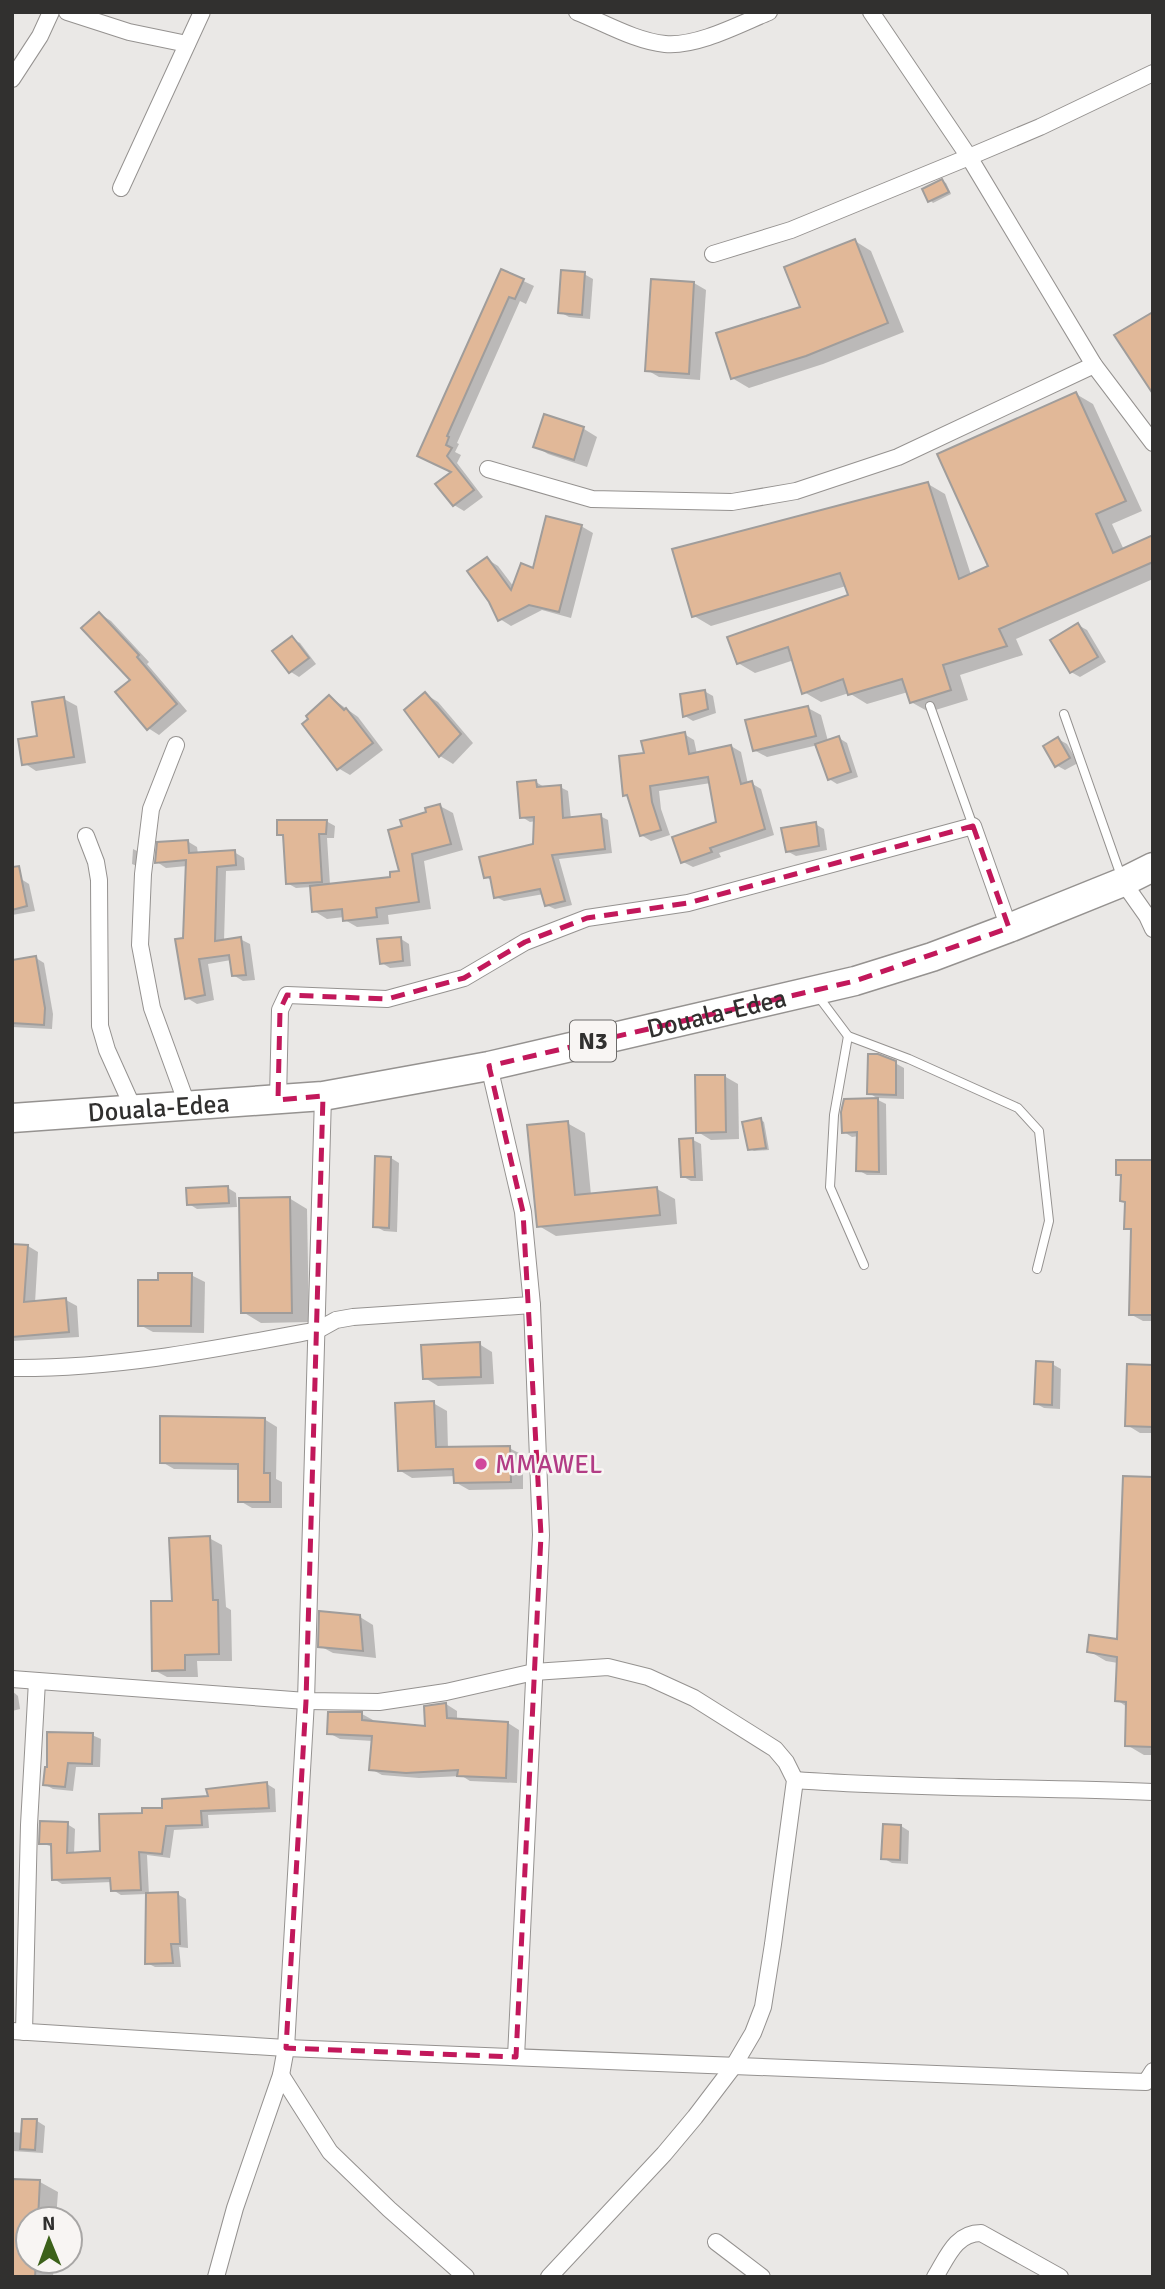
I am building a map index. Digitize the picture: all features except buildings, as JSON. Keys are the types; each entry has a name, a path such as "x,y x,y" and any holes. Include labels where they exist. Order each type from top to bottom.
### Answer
{"highway":[{"name":"Douala-Edea","path":"12,1118 323,1096 489,1066 855,981 932,957 1009,928 1123,882 1153,867"}],"street":[{"path":"12,79 40,36 51,12"},
{"path":"67,12 129,32 187,44"},
{"path":"121,188 202,12"},
{"path":"577,12 641,38 666,44 695,41 769,12"},
{"path":"871,12 970,157 1094,365 1153,443"},
{"path":"713,254 791,230 970,157 1153,73"},
{"path":"488,469 592,499 732,502 796,492 898,457 1094,365"},
{"path":"176,746 151,808 140,945 152,1008 188,1107"},
{"path":"278,1100 280,1010 287,995 387,999 464,978 525,942 587,918 688,903 973,826 1009,928"},
{"path":"86,836 96,862 99,880 100,1026 107,1050 134,1110"},
{"path":"1123,882 1153,929"},
{"path":"489,1066 523,1212 532,1305 541,1535 516,2057"},
{"path":"216,2277 235,2208 281,2075 286,2048 306,1701 323,1096"},
{"path":"12,1368 128,1362 193,1353 318,1330 336,1320 353,1317 532,1305"},
{"path":"12,1679 306,1701 379,1702 446,1692 534,1672 608,1667 648,1677 694,1698 775,1749 786,1762 795,1780 774,1944 763,2007 753,2034 733,2067 664,2154 549,2277"},
{"path":"37,1681 18,2031 286,2048 733,2067 1150,2078"},
{"path":"795,1780 926,1787 1153,1792"},
{"path":"281,2075 330,2152 466,2277"},
{"path":"935,2277 958,2239 981,2232 1060,2277"},
{"path":"716,2242 762,2277"}],"lane":[{"path":"930,706 973,826"},
{"path":"1064,714 1123,882"},
{"path":"815,990 848,1036 909,1059 1018,1108 1040,1131 1049,1221 1037,1269"},
{"path":"848,1036 834,1115 830,1187 864,1265"}],"highlighted area":[{"path":"973,826 1009,928 855,981 489,1066 523,1212 541,1535 516,2057 286,2048 306,1701 323,1096 278,1100 280,1010 287,995 387,999 464,978 525,942 587,918 688,903"}],"place":[{"name":"MMAWEL","path":"481,1464"}]}
